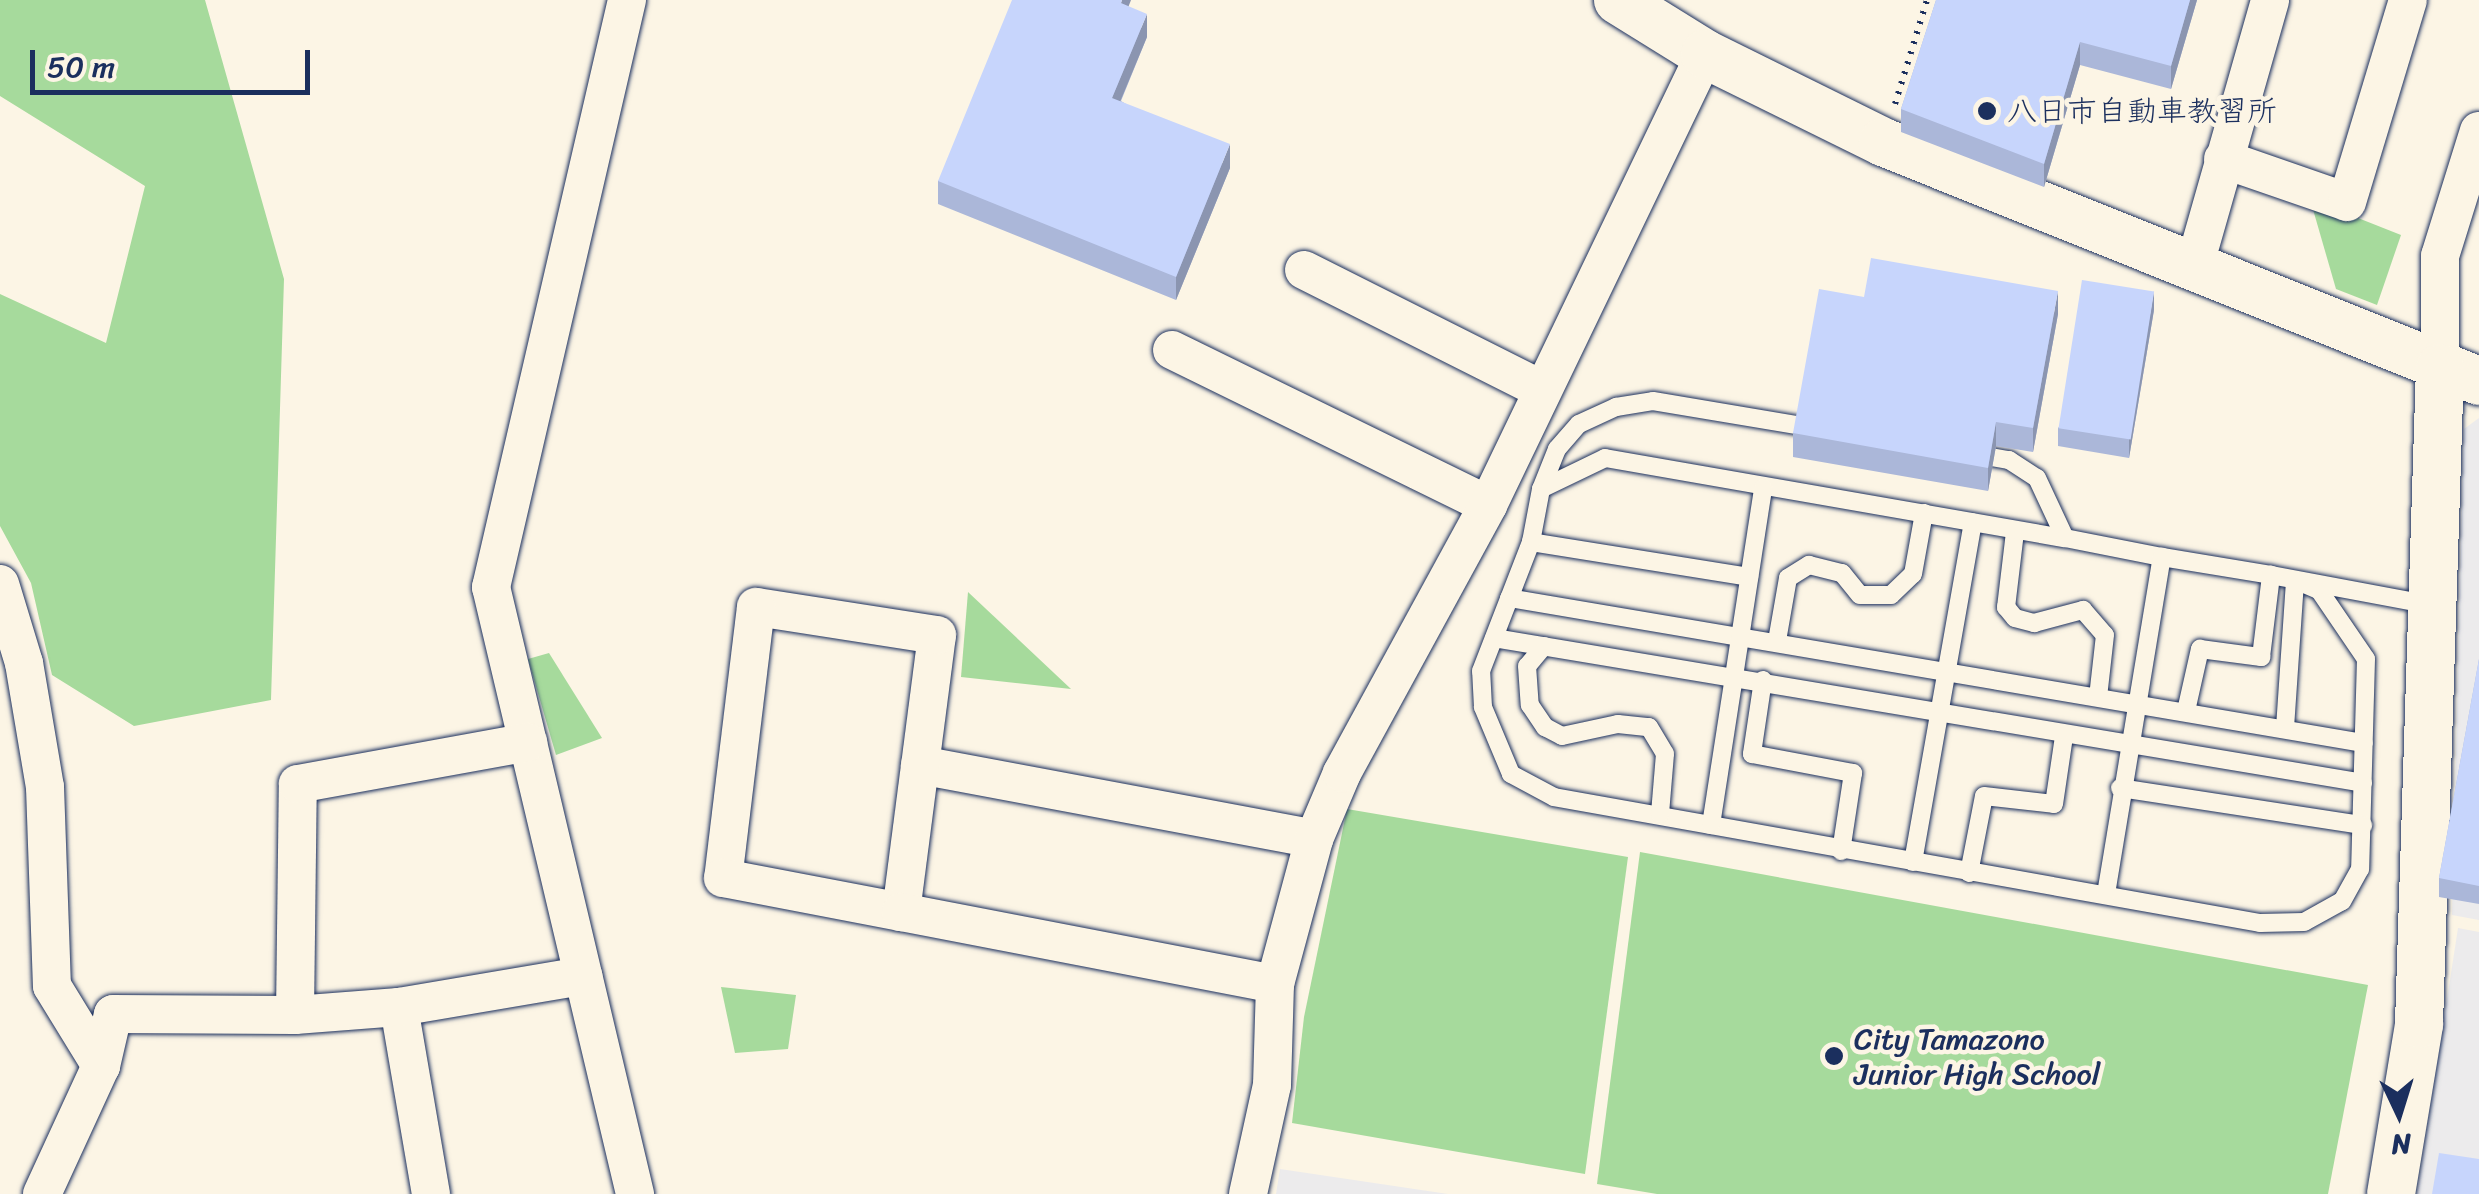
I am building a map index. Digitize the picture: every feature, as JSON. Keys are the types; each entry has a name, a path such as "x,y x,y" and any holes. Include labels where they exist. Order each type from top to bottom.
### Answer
{"street":[{"path":"626,0 491,587 635,1194"},
{"path":"1618,0 1705,54 1883,142 2195,264 2460,374"},
{"path":"2195,264 2270,0"},
{"path":"2223,159 2348,202 2408,0"},
{"path":"1248,1194 1272,1085 1275,984 1314,839 1342,773 1488,505 1705,54"},
{"path":"2391,1194 2419,1024 2433,605 2460,374 2440,256 2479,131"},
{"path":"1304,270 1544,390"},
{"path":"1172,350 1488,505"},
{"path":"0,584 24,664 45,788 52,986 101,1066"},
{"path":"901,912 938,635 756,606 723,878 1275,984"},
{"path":"295,1015 298,784 528,742"},
{"path":"920,765 1314,839"},
{"path":"42,1194 101,1066 113,1014 295,1015 399,1008 583,976"},
{"path":"399,1008 431,1194"}],"lane":[{"path":"1840,432 1653,402 1616,406 1579,424 1557,450 1540,488 1532,542 1482,671 1483,707 1511,774 1554,798 2260,923 2304,922 2342,901 2360,869 2366,660 2319,590 2295,580"},
{"path":"1953,451 2009,460 2037,478 2065,538"},
{"path":"1540,488 1605,458 2433,605"},
{"path":"1711,825 1763,488"},
{"path":"1776,641 1788,578 1809,565 1842,573 1860,595 1892,595 1913,574 1924,513"},
{"path":"1913,862 1973,522"},
{"path":"2015,532 2006,606 2015,618 2034,623 2084,610 2105,635 2098,697"},
{"path":"1532,542 1749,577"},
{"path":"2106,894 2120,788 2162,557"},
{"path":"2186,712 2200,648 2261,658 2271,575"},
{"path":"2285,728 2295,580"},
{"path":"1509,598 1740,634 2364,743"},
{"path":"1494,638 2364,783"},
{"path":"1544,646 1527,666 1530,706 1545,727 1562,736 1618,724 1649,727 1665,754 1660,814"},
{"path":"1763,680 1752,754 1852,773 1841,851"},
{"path":"1969,873 1984,796 2054,804 2064,736"},
{"path":"2120,788 2363,825"}],"path":[{"path":"1883,142 1927,0"}],"shaded area":[{"path":"2479,418 2479,920 2452,915 2464,429"},
{"path":"2458,928 2479,932 2479,1194 2417,1194"},
{"path":"1280,1169 1448,1194 1276,1194"}],"green space":[{"path":"0,0 205,0 284,279 271,700 134,726 52,675 31,583 0,526 0,294 106,343 145,186 0,96"},
{"path":"2310,199 2401,235 2377,305 2336,289"},
{"path":"968,592 1071,689 961,677"},
{"path":"549,653 602,738 556,755 528,659"},
{"path":"1347,809 1628,857 1585,1174 1292,1123 1304,1017"},
{"name":"City Tamazono Junior High School","path":"1640,852 2368,985 2328,1194 1657,1194 1597,1184"},
{"path":"721,987 796,995 788,1049 735,1053"}],"building":[{"path":"1012,0 1122,0 1121,3 1147,14 1112,98 1230,144 1176,277 938,181"},
{"name":"八日市自動車教習所","path":"1936,0 2190,0 2171,66 2080,42 2044,164 1901,109"},
{"path":"1871,258 2058,291 2033,428 1996,422 1988,468 1793,433 1819,289 1864,297"},
{"path":"2082,280 2154,291 2131,440 2059,428"},
{"path":"2479,659 2479,886 2439,878"},
{"path":"2439,1153 2479,1159 2479,1194 2432,1194"}],"place":[{"name":"八日市自動車教習所","path":"1987,111"},
{"name":"City Tamazono Junior High School","path":"1834,1056"}]}
